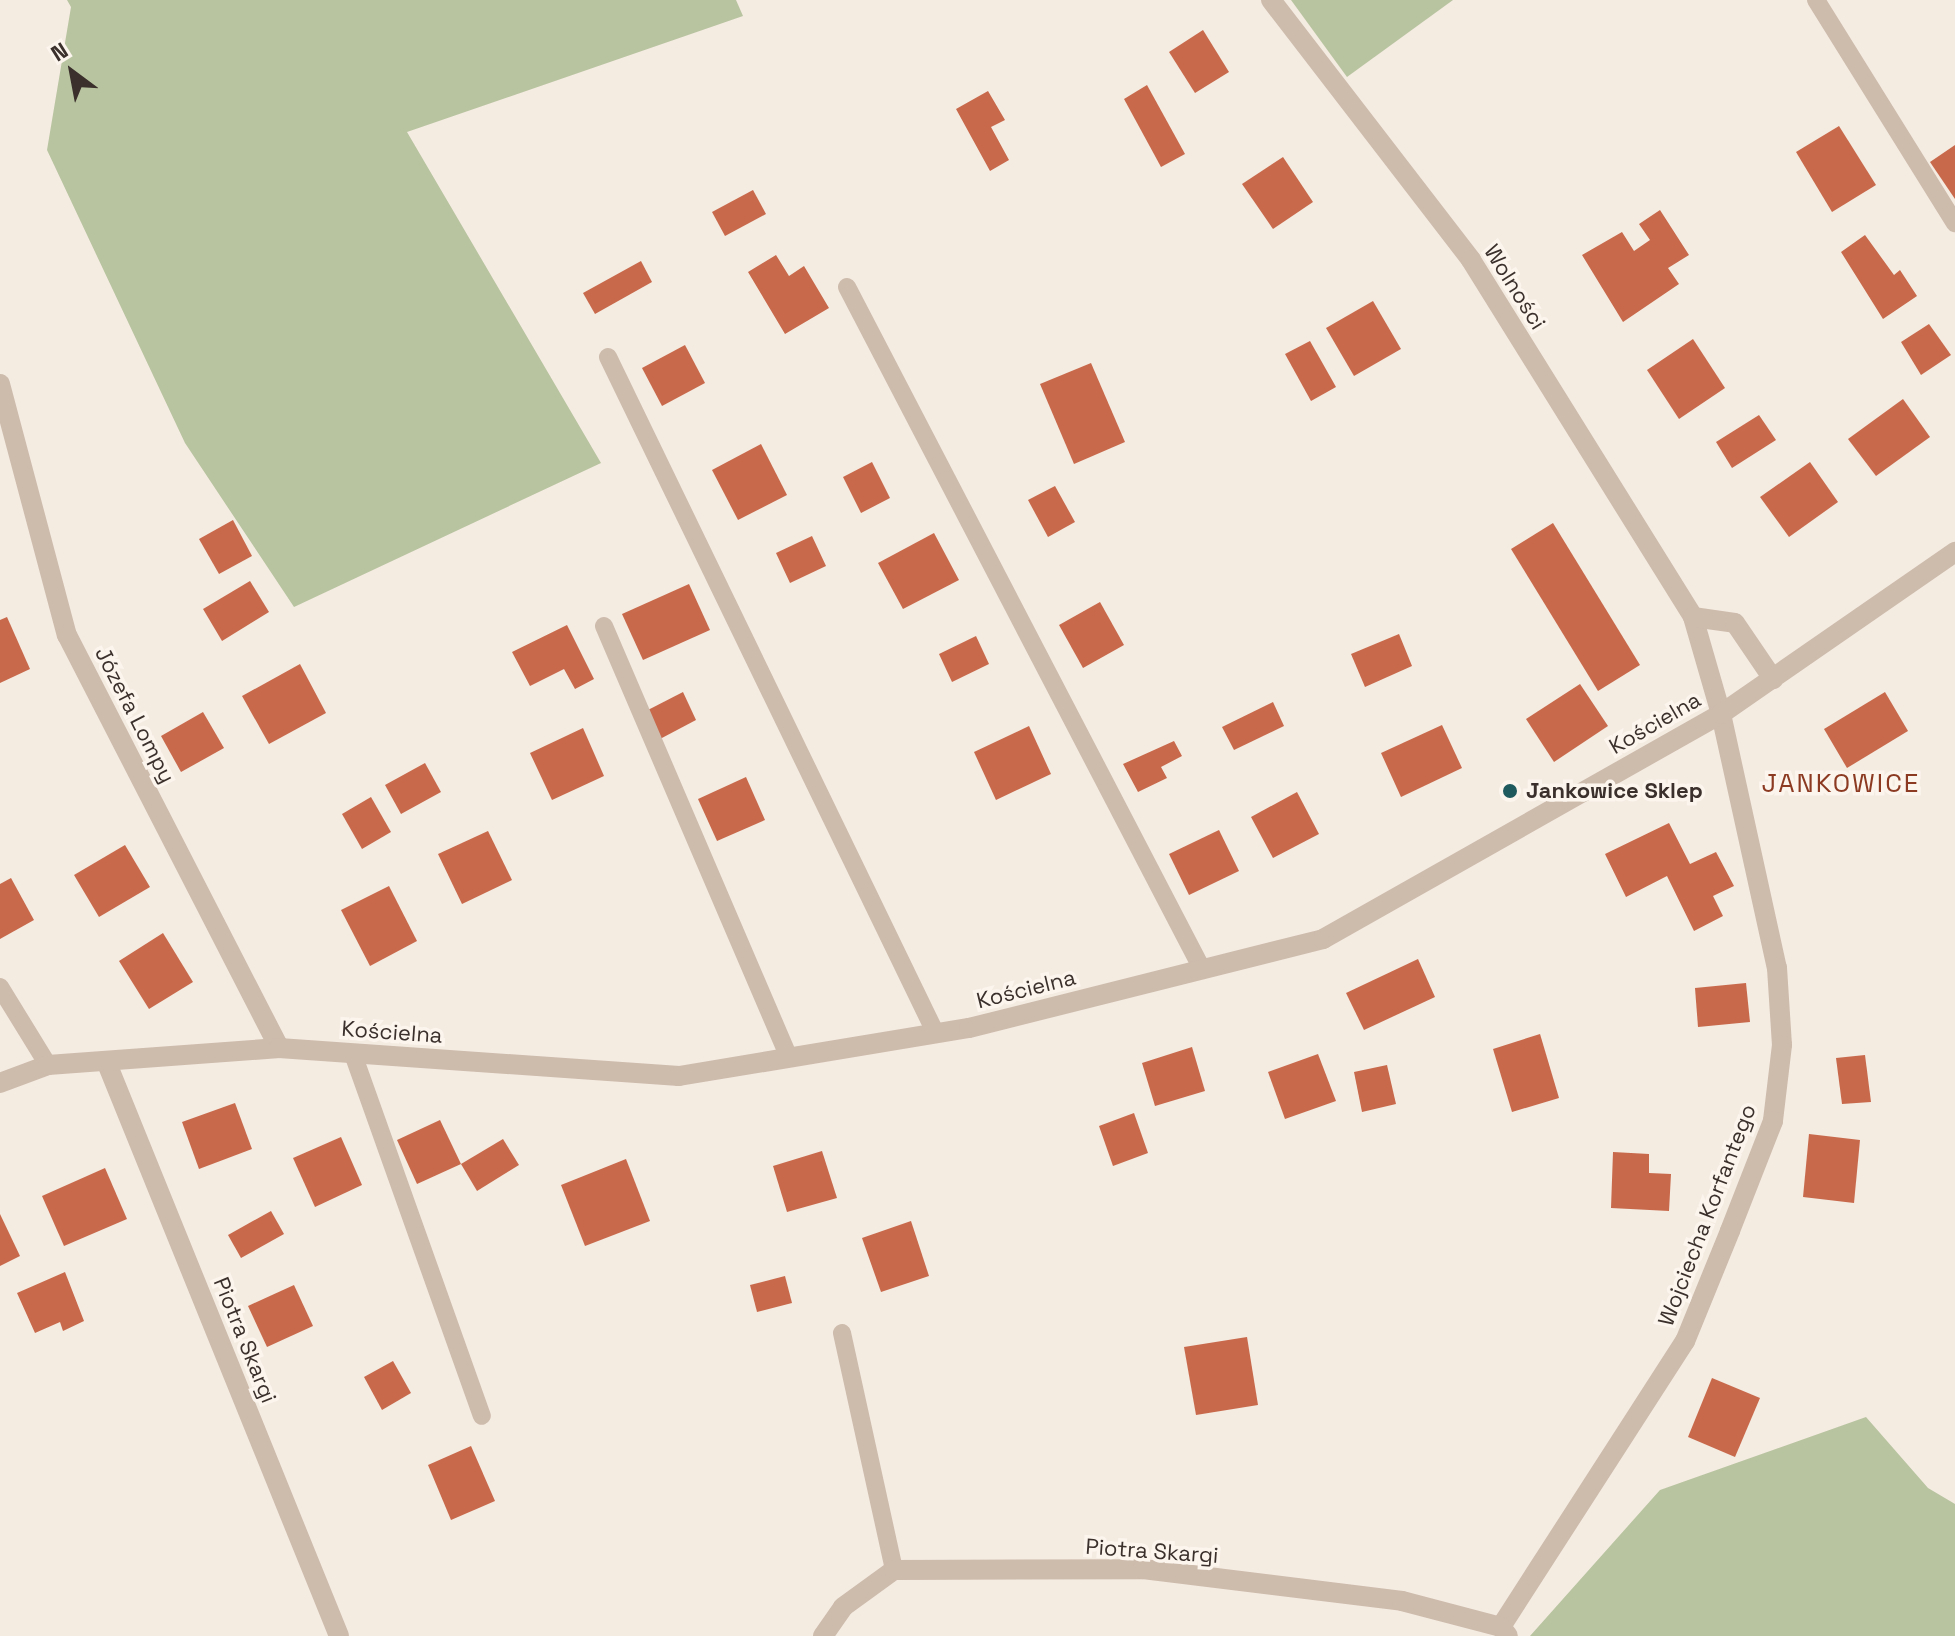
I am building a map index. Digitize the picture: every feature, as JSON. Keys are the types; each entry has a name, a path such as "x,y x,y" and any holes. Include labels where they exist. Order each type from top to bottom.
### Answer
{"street":[{"name":"Wolności","path":"1271,0 1471,260 1693,617 1721,714"},
{"name":"Józefa Lompy","path":"0,384 67,635 279,1048"},
{"name":"Kościelna","path":"0,1083 48,1065 279,1048 679,1076 936,1034 1323,939 1721,714 1955,552"},
{"path":"1693,617 1735,623 1773,679"},
{"name":"Wojciecha Korfantego","path":"1505,1631 1685,1341 1773,1121 1782,1045 1777,968 1721,714"},
{"name":"Piotra Skargi","path":"106,1061 339,1636"},
{"name":"Piotra Skargi","path":"894,1570 1143,1569 1402,1601 1505,1631"},
{"path":"823,1636 843,1607 894,1570"}],"lane":[{"path":"1816,0 1955,223"},
{"path":"847,287 1202,969"},
{"path":"608,357 936,1034"},
{"path":"604,626 789,1058"},
{"path":"0,987 48,1065"},
{"path":"353,1054 482,1416"},
{"path":"842,1333 894,1570"}],"green space":[{"path":"67,0 736,0 743,16 407,132 601,463 294,607 185,443 47,150 71,7"},
{"path":"1291,0 1453,0 1347,77"},
{"path":"1866,1417 1928,1488 1955,1504 1955,1636 1530,1636 1660,1490"}],"building":[{"path":"1203,30 1229,72 1195,93 1169,52"},
{"path":"1147,85 1185,154 1161,167 1124,99"},
{"path":"988,91 1005,120 991,127 1009,160 990,171 956,109"},
{"path":"1839,126 1876,185 1832,212 1796,152"},
{"path":"1955,145 1955,199 1930,162"},
{"path":"1283,157 1313,202 1273,229 1242,184"},
{"path":"753,190 766,214 725,236 712,212"},
{"path":"1660,210 1689,255 1668,268 1679,284 1623,322 1582,255 1622,232 1634,251 1650,240 1639,224"},
{"path":"1865,235 1894,275 1900,270 1917,296 1883,319 1841,252"},
{"path":"776,255 789,276 804,266 829,308 785,334 748,272"},
{"path":"641,261 652,282 595,314 583,293"},
{"path":"1373,301 1401,349 1354,376 1326,328"},
{"path":"1929,324 1951,355 1921,375 1901,342"},
{"path":"1693,339 1725,388 1679,419 1647,370"},
{"path":"1310,341 1336,387 1311,401 1285,354"},
{"path":"685,345 705,383 662,406 642,368"},
{"path":"1091,363 1125,442 1074,464 1040,384"},
{"path":"1903,399 1930,437 1876,476 1848,439"},
{"path":"1759,415 1776,440 1732,468 1716,442"},
{"path":"761,444 787,495 738,520 712,470"},
{"path":"872,462 890,498 861,513 843,477"},
{"path":"1810,462 1838,502 1789,537 1760,497"},
{"path":"1055,486 1075,522 1048,537 1028,500"},
{"path":"233,520 252,556 219,574 199,539"},
{"path":"1553,523 1640,665 1598,691 1511,549"},
{"path":"934,533 959,580 903,609 878,563"},
{"path":"812,536 826,566 790,583 776,553"},
{"path":"250,581 269,612 222,641 203,609"},
{"path":"689,584 710,630 643,660 622,614"},
{"path":"1100,602 1124,645 1083,668 1059,625"},
{"path":"7,617 30,669 0,683 0,620"},
{"path":"567,625 594,679 575,689 564,669 530,686 512,652"},
{"path":"1399,634 1412,666 1365,687 1351,654"},
{"path":"976,636 989,664 952,682 939,654"},
{"path":"300,664 326,713 269,744 242,696"},
{"path":"1580,684 1608,726 1554,762 1526,719"},
{"path":"683,692 696,720 660,739 646,711"},
{"path":"1885,692 1908,731 1847,768 1824,729"},
{"path":"1273,702 1284,726 1234,750 1222,727"},
{"path":"203,712 224,748 181,772 161,736"},
{"path":"1442,725 1462,768 1401,797 1381,753"},
{"path":"1029,726 1051,774 996,800 974,752"},
{"path":"583,728 604,776 552,800 530,753"},
{"path":"1174,741 1182,756 1161,767 1167,778 1138,792 1123,764"},
{"path":"425,763 441,792 401,814 385,785"},
{"path":"746,777 765,820 717,841 698,799"},
{"path":"1297,792 1319,834 1273,858 1251,817"},
{"path":"371,797 391,832 362,849 342,814"},
{"path":"1669,823 1690,864 1716,852 1734,886 1713,896 1723,916 1694,931 1667,876 1626,897 1605,854"},
{"path":"1219,830 1239,871 1189,895 1169,854"},
{"path":"488,831 512,880 462,904 438,854"},
{"path":"125,845 150,887 99,917 74,875"},
{"path":"11,878 34,920 0,939 0,884"},
{"path":"389,886 417,941 370,966 341,910"},
{"path":"163,933 193,982 149,1009 119,961"},
{"path":"1418,959 1435,997 1364,1030 1346,993"},
{"path":"1746,983 1750,1022 1698,1027 1695,988"},
{"path":"1540,1034 1559,1098 1512,1112 1493,1049"},
{"path":"1192,1047 1205,1091 1155,1106 1142,1063"},
{"path":"1318,1054 1336,1101 1285,1119 1268,1072"},
{"path":"1865,1055 1871,1102 1842,1104 1836,1058"},
{"path":"1387,1065 1396,1104 1362,1112 1354,1072"},
{"path":"235,1103 252,1149 199,1169 182,1122"},
{"path":"1134,1113 1148,1153 1113,1166 1099,1126"},
{"path":"440,1120 461,1164 417,1184 397,1140"},
{"path":"1809,1134 1860,1140 1854,1203 1803,1197"},
{"path":"341,1137 362,1185 315,1207 293,1158"},
{"path":"503,1139 519,1165 477,1191 461,1164"},
{"path":"822,1151 837,1198 787,1212 773,1166"},
{"path":"1613,1152 1649,1154 1649,1173 1671,1174 1669,1211 1611,1208"},
{"path":"626,1159 650,1221 585,1246 561,1185"},
{"path":"105,1168 127,1219 64,1246 42,1196"},
{"path":"271,1211 284,1234 241,1258 228,1235"},
{"path":"0,1214 20,1256 0,1266"},
{"path":"911,1221 929,1276 881,1292 862,1238"},
{"path":"65,1272 84,1321 63,1331 60,1322 35,1333 17,1293"},
{"path":"785,1276 792,1303 757,1312 750,1285"},
{"path":"294,1285 313,1326 267,1347 248,1306"},
{"path":"1247,1337 1258,1405 1196,1415 1184,1347"},
{"path":"393,1361 411,1393 382,1410 364,1377"},
{"path":"1712,1378 1760,1398 1735,1457 1688,1437"},
{"path":"471,1446 495,1501 451,1520 428,1465"}],"place":[{"name":"Jankowice Sklep","path":"1510,791"}],"district":[{"name":"JANKOWICE","path":"1841,784"}]}
